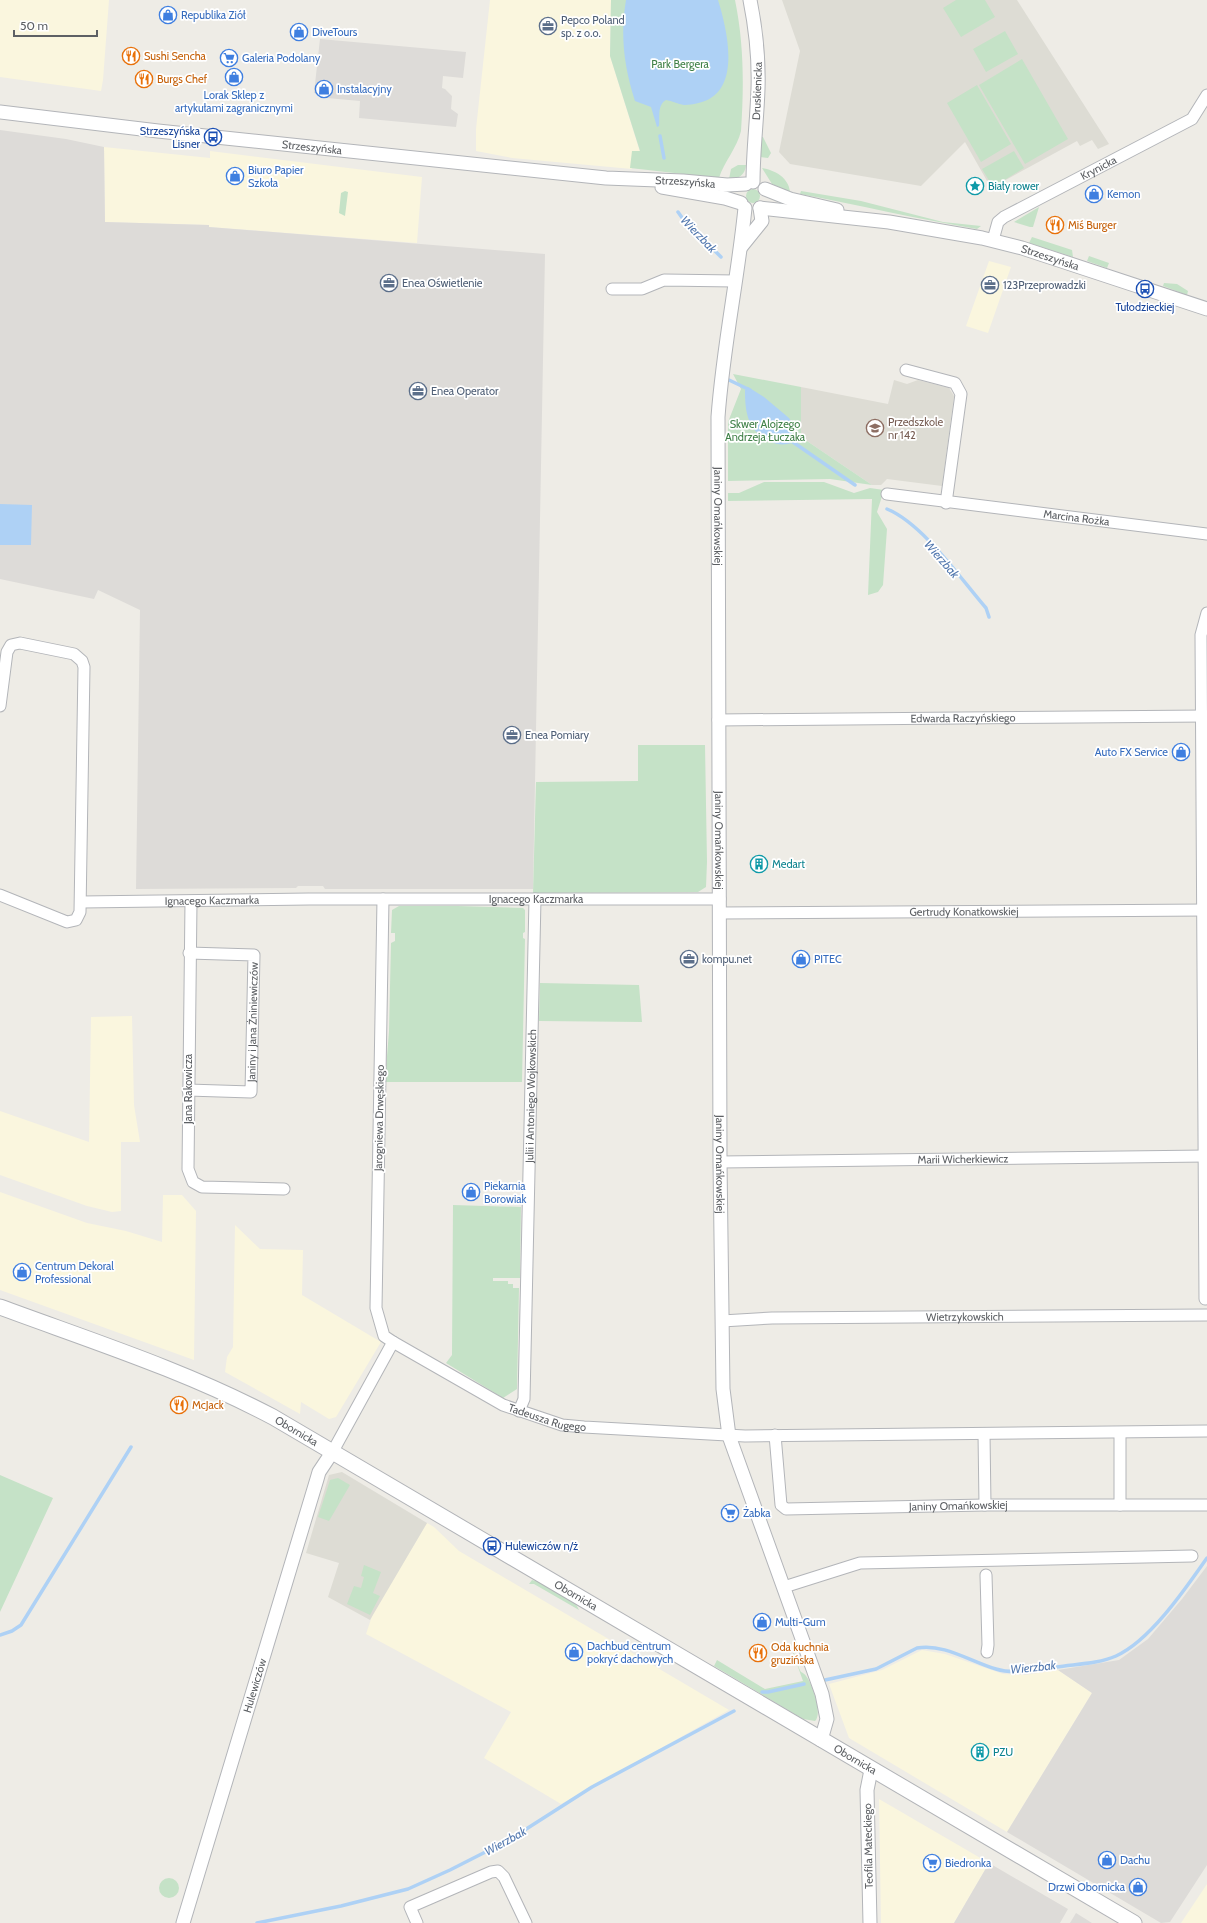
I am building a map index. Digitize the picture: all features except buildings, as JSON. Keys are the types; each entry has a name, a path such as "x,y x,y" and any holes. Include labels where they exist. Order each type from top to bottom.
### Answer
{"main road":[{"name":"Obornicka","path":"0,1307 208,1384 266,1413 871,1770 1134,1923"}],"street":[{"name":"Druskienicka","path":"749,183 758,59 750,0"},
{"name":"Krynicka","path":"994,240 998,222 1192,119 1207,95"},
{"name":"Strzeszyńska","path":"0,112 150,130 625,180 720,197 743,206"},
{"name":"Strzeszyńska","path":"625,180 683,180 727,185 749,183"},
{"path":"749,183 760,184 766,189 767,200 760,208 752,211 743,206 739,192 749,183"},
{"name":"Strzeszyńska","path":"766,189 796,201 889,222 994,240 1207,309"},
{"name":"Janiny Omańkowskiej","path":"743,206 741,247 721,377 718,417 720,1162 723,1390 729,1436 826,1707 826,1725 821,1740"},
{"name":"Strzeszyńska","path":"760,208 889,222"},
{"name":"Janiny Omańkowskiej","path":"741,247 762,221 760,208"},
{"path":"612,289 642,289 664,280 735,281"},
{"path":"906,370 955,383 961,394 946,503"},
{"name":"Marcina Rożka","path":"887,494 946,503 1207,534"},
{"path":"1205,1299 1206,1156 1204,716 1200,635 1207,613"},
{"path":"0,706 7,652 11,645 20,643 74,654 82,661 84,667 82,902 80,912 76,920 67,922 0,895"},
{"name":"Edwarda Raczyńskiego","path":"718,720 1204,716"},
{"name":"Ignacego Kaczmarka","path":"82,902 191,902 202,899 720,899"},
{"name":"Jarogniewa Drwęskiego","path":"383,899 376,1308 388,1339"},
{"name":"Julii i Antoniego Wojkowskich","path":"519,1411 524,1399 535,899"},
{"name":"Jana Rakowicza","path":"191,902 189,953 188,1169 193,1182 202,1187 284,1189"},
{"name":"Gertrudy Konatkowskiej","path":"720,913 1205,910"},
{"name":"Janiny i Jana Żniniewiczów","path":"188,1090 251,1092 254,955 189,953"},
{"name":"Marii Wicherkiewicz","path":"720,1162 1206,1156"},
{"name":"Wietrzykowskich","path":"722,1321 772,1318 1207,1315"},
{"path":"333,1452 356,1410 388,1339"},
{"name":"Tadeusza Rugego","path":"388,1339 503,1405 562,1424 584,1427 729,1436"},
{"path":"729,1436 1207,1432"},
{"path":"1120,1433 1120,1505"},
{"path":"984,1434 984,1505"},
{"name":"Janiny Omańkowskiej","path":"775,1435 780,1498 781,1504 786,1509 984,1505 1207,1505"},
{"name":"Hulewiczów","path":"183,1923 319,1472 333,1452"},
{"path":"784,1587 860,1563 1192,1556"},
{"path":"986,1575 987,1652"},
{"name":"Teofila Mateckiego","path":"870,1923 867,1790 871,1770"},
{"path":"417,1923 410,1908 491,1872 498,1871 504,1877 526,1923"}],"shaded area":[{"path":"0,0 109,0 101,91 0,77"},
{"path":"490,0 611,0 610,56 640,152 632,151 632,169 512,158 476,151 476,129"},
{"path":"782,0 1017,0 1109,144 1098,149 1092,140 1080,146 1077,141 991,188 965,142 921,186 790,164 779,152 800,51"},
{"path":"320,39 466,52 463,78 443,76 442,88 452,96 451,109 458,114 456,127 359,118 360,101 327,98 327,94 314,93"},
{"path":"0,130 66,139 104,147 105,222 209,225 209,227 545,254 533,889 325,889 323,886 298,886 296,888 136,889 140,610 98,590 94,599 0,579"},
{"path":"104,147 210,158 210,151 422,177 417,243 209,227 209,225 105,222"},
{"path":"989,261 1011,267 988,333 966,326"},
{"name":"Przedszkole nr 142","path":"894,380 907,384 918,380 949,388 954,396 942,486 887,479 881,485 872,485 801,437 801,387 888,404"},
{"path":"132,1016 134,1105 140,1142 121,1142 121,1211 112,1212 87,1206 0,1175 0,1111 89,1142 91,1017"},
{"path":"0,1192 87,1223 126,1231 162,1242 163,1195 182,1195 196,1211 194,1360 0,1290"},
{"path":"235,1225 260,1249 303,1250 302,1295 381,1342 336,1417 329,1419 301,1402 300,1414 225,1372 227,1357 233,1347"},
{"path":"342,1472 427,1523 370,1620 328,1597 339,1563 306,1553 329,1475"},
{"path":"427,1523 434,1527 459,1551 729,1710 561,1804 484,1758 511,1712 366,1634 373,1613"},
{"path":"1207,1566 1207,1865 1170,1922 1161,1923 1007,1832 1092,1693 1058,1670 1119,1660 1148,1639 1182,1599"},
{"path":"922,1650 945,1654 1003,1674 1025,1675 1058,1670 1092,1693 1007,1832 849,1738 829,1684 882,1670"},
{"name":"Biedronka","path":"879,1799 989,1863 954,1923 881,1923"},
{"path":"989,1863 1068,1909 1060,1923 954,1923"},
{"path":"1207,1884 1207,1923 1181,1923"},
{"path":"1076,1913 1092,1923 1070,1923"}],"green space":[{"name":"Park Bergera","path":"611,0 735,0 742,49 743,98 741,131 737,143 719,178 630,168 632,151 640,151 610,56"},
{"path":"956,0 985,0 995,17 961,37 943,8"},
{"path":"1005,31 1018,54 986,72 973,49"},
{"path":"1022,59 1068,139 1025,164 979,85"},
{"path":"977,85 1011,144 981,162 947,103"},
{"path":"761,137 763,137 771,153 768,158 760,157"},
{"path":"1014,151 1024,168 993,187 982,169"},
{"path":"738,165 746,165 743,174 739,177 729,179 731,169"},
{"path":"762,168 776,173 784,179 790,192 772,184"},
{"path":"753,189 758,191 760,196 758,201 753,203 748,201 746,196 748,191"},
{"path":"345,191 348,192 345,216 339,213 341,193"},
{"path":"801,191 861,201 943,222 981,226 977,229 932,221 800,194"},
{"path":"1039,207 1033,227 1014,222"},
{"path":"1032,237 1072,250 1073,257 1029,243"},
{"path":"1089,256 1109,263 1107,268 1087,261"},
{"path":"1164,283 1177,284 1188,291 1187,295 1163,286"},
{"name":"Skwer Alojzego Andrzeja Łuczaka","path":"733,374 801,387 801,437 872,485 830,479 728,481 728,422 741,389"},
{"path":"764,482 824,482 854,493 870,488 884,490 877,512 887,529 883,585 878,592 868,595 872,499 728,501 728,493 739,493"},
{"path":"638,745 705,745 706,887 698,892 533,893 536,782 638,781"},
{"path":"399,906 523,908 525,910 525,932 523,933 523,938 525,939 522,1082 385,1082 389,1031 391,943 395,941 395,933 391,933 392,910"},
{"path":"540,983 639,985 642,1022 539,1021"},
{"path":"453,1205 521,1207 520,1278 493,1278 493,1281 508,1281 508,1284 513,1284 513,1288 519,1288 517,1389 503,1398 446,1363 452,1355"},
{"path":"0,1475 53,1498 0,1612"},
{"path":"338,1478 350,1485 329,1521 318,1517 330,1480"},
{"path":"364,1565 381,1572 373,1593 380,1596 370,1615 347,1604 354,1586 361,1588 364,1577 361,1576"},
{"path":"532,1580 539,1582 576,1604 579,1610 534,1584 529,1584"},
{"path":"793,1653 801,1672 805,1675 814,1691 818,1712 815,1721 803,1719 714,1666 717,1660 765,1689 803,1681"},
{"path":"169,1878 176,1881 179,1888 176,1895 169,1898 162,1895 159,1888 162,1881"}],"water":[{"path":"626,0 718,0 722,12 728,57 727,72 723,85 715,95 702,102 691,105 684,105 666,100 660,108 659,126 657,127 651,107 635,101 628,76 623,38"},
{"path":"748,387 764,397 789,418 792,423 792,443 773,443 757,433 749,421 747,414 745,390"},
{"path":"0,504 32,505 31,545 0,545"}],"waterway":[{"name":"Wierzbak","path":"660,136 664,158"},
{"name":"Wierzbak","path":"678,212 683,219 721,257"},
{"name":"Wierzbak","path":"729,380 750,390"},
{"name":"Wierzbak","path":"790,440 855,485"},
{"name":"Wierzbak","path":"887,509 901,516 927,539 953,567 986,608 989,617"},
{"path":"0,1635 12,1631 21,1625 131,1447"},
{"name":"Wierzbak","path":"825,1680 876,1669 917,1648 927,1647 937,1648 996,1669 1011,1672 1109,1659 1129,1649 1142,1639 1166,1613 1207,1558"},
{"name":"Wierzbak","path":"762,1692 804,1684"},
{"name":"Wierzbak","path":"257,1923 341,1906 408,1889 450,1870 509,1840 592,1787 734,1711"}],"place":[{"name":"Republika Ziół","path":"168,15"},
{"name":"Pepco Poland sp. z o.o.","path":"548,26"},
{"name":"DiveTours","path":"299,32"},
{"name":"Sushi Sencha","path":"131,56"},
{"name":"Galeria Podolany","path":"229,58"},
{"name":"Lorak Sklep z artykułami zagranicznymi","path":"234,77"},
{"name":"Burgs Chef","path":"144,79"},
{"name":"Instalacyjny","path":"324,89"},
{"name":"Strzeszyńska Lisner","path":"213,137"},
{"name":"Biuro Papier Szkoła","path":"235,176"},
{"name":"Biały rower","path":"975,186"},
{"name":"Kemon","path":"1094,194"},
{"name":"Miś Burger","path":"1055,225"},
{"name":"Enea Oświetlenie","path":"389,283"},
{"name":"123Przeprowadzki","path":"990,285"},
{"name":"Tułodzieckiej","path":"1145,289"},
{"name":"Enea Operator","path":"418,391"},
{"name":"Przedszkole nr 142","path":"875,428"},
{"name":"Enea Pomiary","path":"512,735"},
{"name":"Auto FX Service","path":"1181,752"},
{"name":"Medart","path":"759,864"},
{"name":"kompu.net","path":"689,959"},
{"name":"PITEC","path":"801,959"},
{"name":"Piekarnia Borowiak","path":"471,1192"},
{"name":"Centrum Dekoral Professional","path":"22,1272"},
{"name":"McJack","path":"179,1405"},
{"name":"Żabka","path":"730,1513"},
{"name":"Hulewiczów n/ż","path":"492,1546"},
{"name":"Multi-Gum","path":"762,1622"},
{"name":"Dachbud centrum pokryć dachowych","path":"574,1652"},
{"name":"Oda kuchnia gruzińska","path":"758,1653"},
{"name":"PZU","path":"980,1752"},
{"name":"Dachu","path":"1107,1860"},
{"name":"Biedronka","path":"932,1863"},
{"name":"Drzwi Obornicka","path":"1138,1887"}]}
